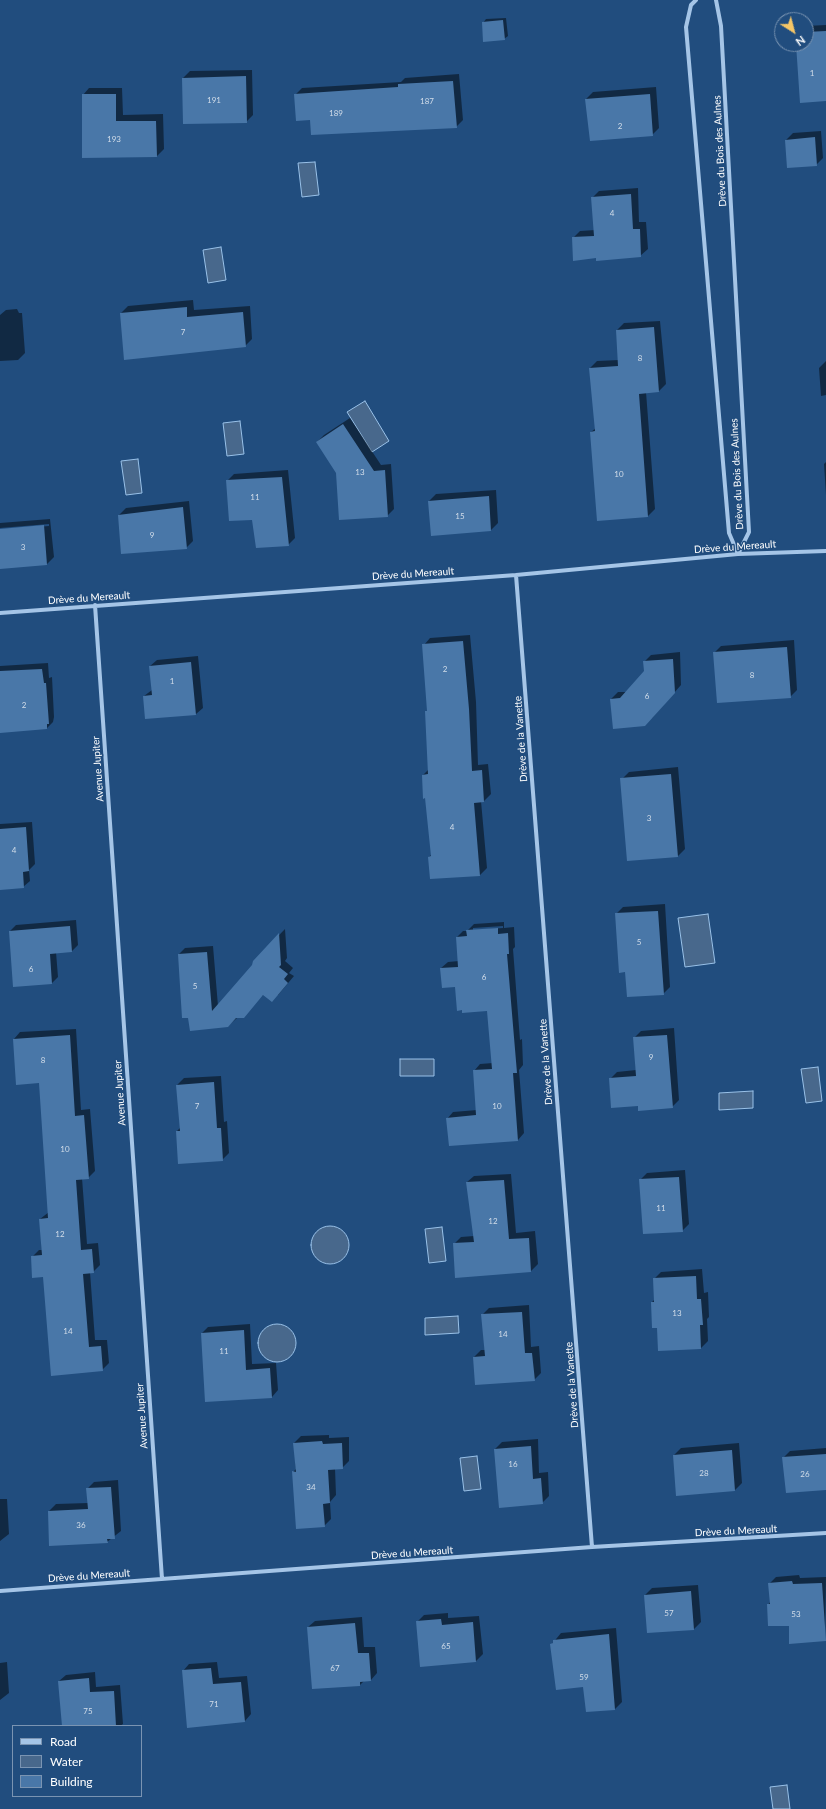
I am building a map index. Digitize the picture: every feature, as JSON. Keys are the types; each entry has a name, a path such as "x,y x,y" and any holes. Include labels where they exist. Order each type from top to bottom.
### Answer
{"street":[{"name":"Drève du Bois des Aulnes","path":"696,0 690,5 686,27 729,533 738,554"},
{"name":"Drève du Bois des Aulnes","path":"716,0 722,34 749,532 738,554"},
{"name":"Drève du Mereault","path":"0,613 516,575 738,554 826,551"},
{"name":"Drève de la Vanette","path":"516,575 592,1547"},
{"name":"Avenue Jupiter","path":"95,605 162,1579"},
{"name":"Drève du Mereault","path":"0,1591 592,1547 826,1533"}],"water":[{"path":"315,162 319,195 302,197 298,163"},
{"path":"221,247 226,280 208,283 203,250"},
{"path":"365,401 389,441 372,452 347,412"},
{"path":"240,421 244,454 227,456 223,423"},
{"path":"138,459 142,493 126,495 121,461"},
{"path":"708,914 715,963 685,967 678,918"},
{"path":"400,1059 434,1059 434,1076 400,1076"},
{"path":"818,1067 822,1101 806,1103 801,1069"},
{"path":"753,1091 753,1108 719,1110 719,1093"},
{"path":"330,1226 340,1229 346,1235 349,1245 346,1255 340,1261 330,1264 320,1261 314,1255 311,1245 314,1235 320,1229"},
{"path":"442,1227 446,1261 429,1263 425,1229"},
{"path":"458,1316 459,1333 425,1335 425,1318"},
{"path":"277,1324 287,1327 293,1333 296,1343 293,1353 287,1359 277,1362 267,1359 261,1353 258,1343 261,1333 267,1327"},
{"path":"477,1456 481,1489 464,1491 460,1458"},
{"path":"787,1785 790,1809 773,1809 770,1787"}],"building":[{"path":"503,20 505,40 483,42 482,22"},
{"path":"826,31 826,101 800,103 797,52 814,52 814,32"},
{"path":"246,76 247,123 183,124 182,78"},
{"path":"453,81 457,128 311,135 310,120 296,121 294,94 398,87 398,84"},
{"path":"82,94 116,94 116,121 156,121 157,157 82,158"},
{"path":"650,94 653,136 590,141 585,99"},
{"path":"815,137 817,166 787,168 785,140"},
{"path":"631,194 633,229 640,229 641,257 596,261 596,258 573,261 572,237 594,236 591,197"},
{"path":"187,307 187,317 243,312 246,347 124,360 120,313"},
{"path":"654,327 659,392 639,394 648,517 597,521 590,432 595,431 589,368 618,366 616,330"},
{"path":"343,424 374,471 385,470 388,517 339,520 336,473 316,442"},
{"path":"282,477 289,546 256,548 252,520 229,521 226,480"},
{"path":"489,496 491,531 431,536 428,501"},
{"path":"183,507 187,549 121,554 118,515"},
{"path":"44,525 47,565 0,569 0,529"},
{"path":"463,641 469,709 472,771 482,770 484,802 474,803 480,876 430,879 428,857 431,856 425,798 423,799 422,775 428,774 425,711 427,711 422,644"},
{"path":"787,647 791,698 717,703 713,652"},
{"path":"673,659 675,693 645,726 613,729 610,699 620,698 644,671 643,661"},
{"path":"191,662 196,715 145,719 143,696 152,695 149,666"},
{"path":"42,669 44,683 46,683 49,724 47,724 47,729 0,733 0,671"},
{"path":"671,774 678,857 627,861 620,778"},
{"path":"26,827 29,871 23,872 24,888 0,890 0,829"},
{"path":"658,911 664,995 627,997 625,972 619,973 615,913"},
{"path":"70,926 72,952 50,954 52,984 13,987 9,931"},
{"path":"498,928 498,934 508,933 509,954 507,954 517,1073 513,1073 518,1141 449,1146 446,1118 476,1115 473,1070 492,1069 487,1011 462,1013 462,1010 457,1011 455,987 442,988 440,968 458,967 456,937 467,936 466,930"},
{"path":"279,933 281,965 279,967 288,974 284,979 288,983 272,1002 263,995 244,1018 236,1018 228,1027 190,1031 188,1018 182,1018 178,954 207,952 212,1011 252,965 253,961"},
{"path":"70,1035 75,1116 84,1115 89,1179 76,1180 81,1250 92,1249 94,1273 83,1274 89,1347 101,1346 103,1371 51,1376 43,1277 32,1278 31,1256 42,1255 39,1219 48,1218 39,1083 16,1085 13,1039"},
{"path":"667,1035 673,1108 638,1111 638,1106 611,1108 609,1078 636,1076 633,1037"},
{"path":"214,1082 217,1128 221,1128 223,1161 178,1164 176,1131 180,1131 176,1085"},
{"path":"679,1177 683,1232 643,1234 639,1179"},
{"path":"504,1180 509,1239 529,1238 531,1272 455,1278 453,1243 474,1242 466,1182"},
{"path":"696,1276 697,1299 701,1299 703,1325 700,1325 701,1349 658,1351 657,1328 652,1328 651,1302 654,1302 653,1278"},
{"path":"522,1312 525,1353 532,1353 535,1381 475,1385 473,1357 485,1356 481,1314"},
{"path":"244,1330 246,1370 270,1368 272,1398 205,1402 201,1333"},
{"path":"322,1441 323,1444 342,1443 343,1469 328,1470 330,1503 323,1504 325,1527 296,1529 292,1471 296,1472 293,1443"},
{"path":"531,1446 533,1479 541,1478 543,1504 499,1508 494,1449"},
{"path":"732,1450 735,1491 676,1496 673,1455"},
{"path":"826,1454 826,1490 786,1493 782,1457"},
{"path":"111,1487 115,1539 107,1539 108,1543 49,1546 48,1511 88,1509 86,1488"},
{"path":"792,1581 793,1584 822,1583 826,1641 789,1644 789,1626 768,1626 767,1604 770,1604 768,1583"},
{"path":"691,1591 694,1630 647,1633 644,1595"},
{"path":"441,1619 442,1625 473,1622 476,1662 420,1667 416,1621"},
{"path":"355,1623 358,1653 369,1653 371,1681 360,1682 360,1686 312,1689 307,1627"},
{"path":"609,1634 615,1710 586,1712 583,1687 556,1690 550,1644 553,1643 553,1640"},
{"path":"211,1668 213,1684 241,1682 245,1722 187,1728 182,1670"},
{"path":"89,1678 90,1692 114,1691 116,1725 62,1725 58,1681"}]}
